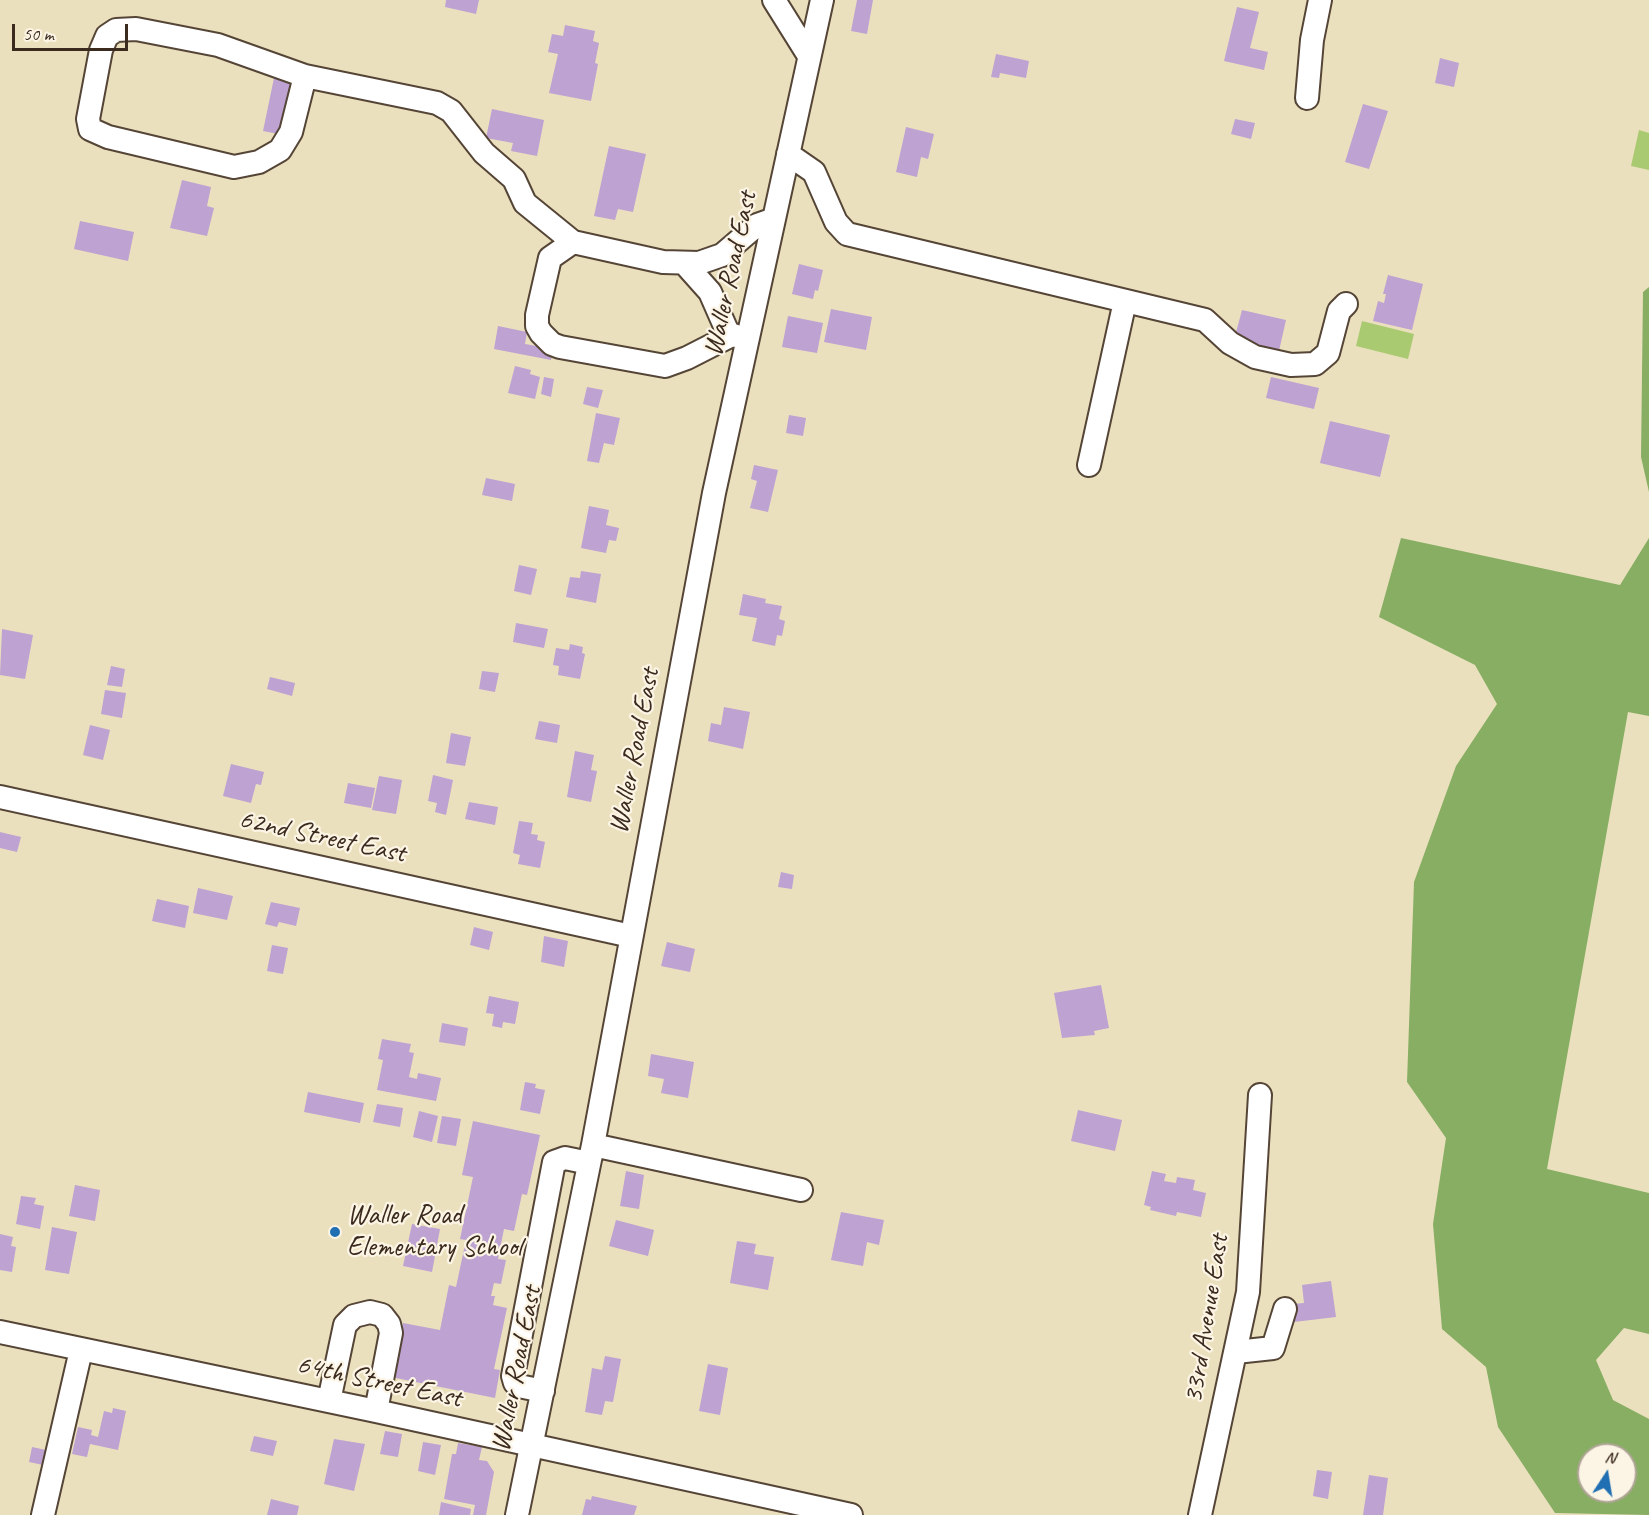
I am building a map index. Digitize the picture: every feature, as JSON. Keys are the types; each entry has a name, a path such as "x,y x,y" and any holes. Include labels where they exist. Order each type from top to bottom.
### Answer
{"street":[{"path":"774,0 809,56"},
{"name":"Waller Road East","path":"517,1515 591,1154 714,493 740,338 774,219 822,0"},
{"path":"1307,98 1312,40 1320,0"},
{"path":"305,76 291,132 280,150 260,162 234,166 129,142 90,129 88,119 101,50 107,36 116,30 136,29 218,45 305,76 437,103 451,111 484,153 514,179 525,203 573,242 663,262 686,264 711,261 757,225 774,219"},
{"path":"788,154 814,172 836,222 847,234 1205,320 1230,343 1255,357 1291,364 1315,364 1328,353 1339,311 1346,304"},
{"path":"573,242 549,258 537,326 552,344 665,366 740,338"},
{"path":"686,264 710,292 728,333 740,338"},
{"path":"1089,465 1125,301"},
{"name":"62nd Street East","path":"0,797 631,936"},
{"name":"33rd Avenue East","path":"1200,1515 1236,1352 1251,1264 1260,1095"},
{"path":"543,1391 519,1386 514,1383 513,1376 554,1162 591,1154 801,1190"},
{"path":"529,1293 561,1301"},
{"path":"1236,1352 1273,1348 1285,1309"},
{"path":"329,1401 345,1325 354,1316 370,1312 382,1315 389,1324 391,1333 376,1411"},
{"name":"64th Street East","path":"0,1332 376,1411 851,1515"},
{"path":"43,1515 81,1350"}],"green space":[{"path":"1639,130 1649,133 1649,170 1631,166"},
{"path":"1649,287 1649,492 1641,457 1643,292"},
{"path":"1362,321 1414,334 1408,359 1356,346"},
{"path":"1401,538 1620,585 1649,538 1649,716 1628,712 1547,1169 1649,1193 1649,1334 1624,1328 1596,1360 1613,1400 1649,1419 1649,1515 1555,1513 1498,1427 1486,1367 1442,1329 1433,1224 1446,1138 1407,1082 1414,882 1456,766 1497,704 1475,665 1379,617"}],"building":[{"path":"446,0 479,0 476,14 445,7"},
{"path":"857,0 873,0 867,34 851,31"},
{"path":"1237,7 1259,12 1250,48 1268,52 1264,70 1224,61"},
{"path":"565,25 595,31 593,41 599,43 595,63 598,64 591,101 549,93 558,54 548,52 552,34 563,36"},
{"path":"996,54 1029,61 1026,78 1000,73 999,78 991,77"},
{"path":"1440,58 1459,63 1454,87 1435,83"},
{"path":"274,78 294,82 283,135 263,131"},
{"path":"1363,104 1388,111 1369,169 1345,162"},
{"path":"492,109 544,120 537,156 511,151 513,143 486,138"},
{"path":"1235,119 1255,123 1251,139 1231,134"},
{"path":"906,127 934,134 928,159 921,157 917,177 896,172"},
{"path":"609,146 646,154 633,212 618,209 615,220 594,216"},
{"path":"182,180 211,187 207,206 214,208 207,236 170,228"},
{"path":"80,221 134,232 128,261 74,249"},
{"path":"799,264 823,270 818,291 815,290 813,299 792,294"},
{"path":"1388,275 1423,284 1412,330 1373,321 1378,301 1384,303 1386,294 1383,294"},
{"path":"831,309 872,317 866,350 824,342"},
{"path":"1242,310 1286,320 1279,351 1234,340"},
{"path":"788,316 823,323 817,353 782,347"},
{"path":"498,326 527,332 525,344 553,349 551,360 494,349"},
{"path":"515,366 531,370 530,374 540,377 535,399 508,393"},
{"path":"544,377 554,379 551,397 541,394"},
{"path":"1271,377 1319,388 1314,409 1266,398"},
{"path":"587,387 603,390 598,408 583,404"},
{"path":"596,413 620,418 614,445 604,443 599,463 587,461"},
{"path":"789,415 806,418 803,436 786,433"},
{"path":"1330,421 1390,435 1380,477 1320,463"},
{"path":"754,465 778,470 768,512 750,508 757,481 751,479"},
{"path":"486,478 515,484 512,501 482,495"},
{"path":"589,506 609,510 606,525 619,528 616,541 609,540 606,553 581,548"},
{"path":"519,565 537,569 531,595 514,591"},
{"path":"581,571 601,574 596,603 566,597 570,577 580,578"},
{"path":"743,594 766,599 765,603 782,606 779,619 785,621 782,636 777,635 775,646 752,641 757,618 739,615"},
{"path":"516,623 548,629 544,648 513,642"},
{"path":"2,629 33,635 25,679 0,675"},
{"path":"570,644 583,647 582,653 585,654 580,679 558,675 559,666 553,665 556,648 569,650"},
{"path":"111,666 125,669 122,687 107,685"},
{"path":"482,671 499,673 495,692 479,689"},
{"path":"270,677 295,683 292,696 267,689"},
{"path":"105,690 126,693 122,718 101,714"},
{"path":"724,707 750,712 743,749 708,741 711,723 721,725"},
{"path":"539,721 560,725 557,743 535,739"},
{"path":"90,725 110,730 103,760 83,755"},
{"path":"451,733 471,737 465,766 446,763"},
{"path":"575,751 594,755 591,770 597,771 591,802 567,797"},
{"path":"231,764 264,772 261,785 256,784 251,803 223,796"},
{"path":"433,775 453,780 446,815 435,812 437,803 428,801"},
{"path":"379,776 402,780 396,814 372,810"},
{"path":"348,783 375,788 371,808 344,803"},
{"path":"469,802 498,807 495,825 465,819"},
{"path":"519,821 533,823 531,834 538,835 537,840 545,842 540,868 518,864 520,855 513,853"},
{"path":"0,832 21,837 17,852 0,848"},
{"path":"781,872 794,875 792,889 778,887"},
{"path":"198,888 233,896 227,920 193,913"},
{"path":"157,899 189,906 185,928 152,921"},
{"path":"271,902 300,908 296,926 279,922 277,927 265,924"},
{"path":"474,927 493,932 489,950 470,945"},
{"path":"544,936 568,941 564,967 541,962"},
{"path":"667,942 695,949 690,972 661,966"},
{"path":"272,945 288,948 283,974 267,971"},
{"path":"1101,985 1109,1028 1094,1031 1095,1035 1062,1038 1054,993"},
{"path":"489,996 519,1002 515,1024 503,1022 502,1028 492,1026 494,1014 486,1013"},
{"path":"442,1023 468,1028 465,1046 439,1042"},
{"path":"382,1039 411,1044 409,1052 414,1053 409,1077 417,1079 418,1073 441,1078 436,1101 377,1090 383,1060 378,1059"},
{"path":"651,1054 694,1062 688,1098 661,1093 664,1079 648,1076"},
{"path":"525,1082 536,1084 535,1088 545,1090 540,1114 520,1110"},
{"path":"308,1092 364,1103 360,1123 304,1112"},
{"path":"377,1104 403,1108 400,1127 373,1122"},
{"path":"1078,1110 1122,1120 1115,1151 1071,1141"},
{"path":"419,1111 438,1116 432,1142 413,1137"},
{"path":"442,1116 461,1119 456,1146 437,1143"},
{"path":"473,1121 540,1135 527,1195 522,1194 514,1231 504,1229 498,1259 506,1260 501,1284 494,1283 491,1296 495,1296 493,1305 507,1308 494,1369 500,1370 495,1398 391,1377 403,1323 440,1330 449,1285 456,1287 466,1240 460,1239 473,1177 462,1175"},
{"path":"626,1171 644,1175 639,1209 620,1206"},
{"path":"1152,1171 1166,1174 1164,1181 1176,1183 1177,1177 1195,1180 1193,1190 1206,1193 1201,1217 1177,1212 1176,1216 1150,1210 1151,1207 1144,1205"},
{"path":"75,1185 100,1190 95,1221 69,1216"},
{"path":"21,1196 36,1198 34,1204 44,1206 40,1229 16,1224"},
{"path":"841,1212 884,1220 879,1245 867,1242 863,1266 831,1260"},
{"path":"616,1220 654,1230 648,1256 609,1246"},
{"path":"412,1224 440,1229 432,1272 403,1266"},
{"path":"52,1227 77,1232 69,1274 45,1270"},
{"path":"0,1234 13,1237 11,1246 16,1247 12,1272 0,1270"},
{"path":"737,1241 756,1244 754,1254 774,1257 768,1290 730,1283"},
{"path":"1331,1281 1336,1317 1294,1322 1292,1304 1304,1303 1302,1285"},
{"path":"605,1356 621,1359 613,1402 605,1401 602,1415 585,1412 592,1368 602,1370"},
{"path":"708,1364 728,1368 720,1415 699,1411"},
{"path":"113,1408 126,1411 118,1450 90,1444 87,1457 72,1454 78,1427 92,1430 91,1435 98,1437 104,1411 112,1413"},
{"path":"385,1431 402,1434 398,1457 380,1454"},
{"path":"254,1436 277,1441 273,1456 250,1451"},
{"path":"334,1439 365,1444 354,1491 324,1484"},
{"path":"423,1442 441,1445 435,1475 418,1471"},
{"path":"458,1443 482,1447 479,1460 487,1461 494,1472 486,1515 473,1515 475,1505 444,1499 452,1454 456,1454"},
{"path":"32,1447 46,1450 43,1465 29,1462"},
{"path":"1317,1470 1332,1472 1328,1499 1313,1496"},
{"path":"1369,1475 1388,1478 1383,1515 1363,1515"},
{"path":"592,1496 637,1506 634,1515 582,1515 586,1499 591,1500"},
{"path":"271,1499 299,1506 297,1515 267,1515"},
{"path":"441,1502 471,1509 470,1515 439,1515"}],"place":[{"name":"Waller Road Elementary School","path":"335,1232"}]}
